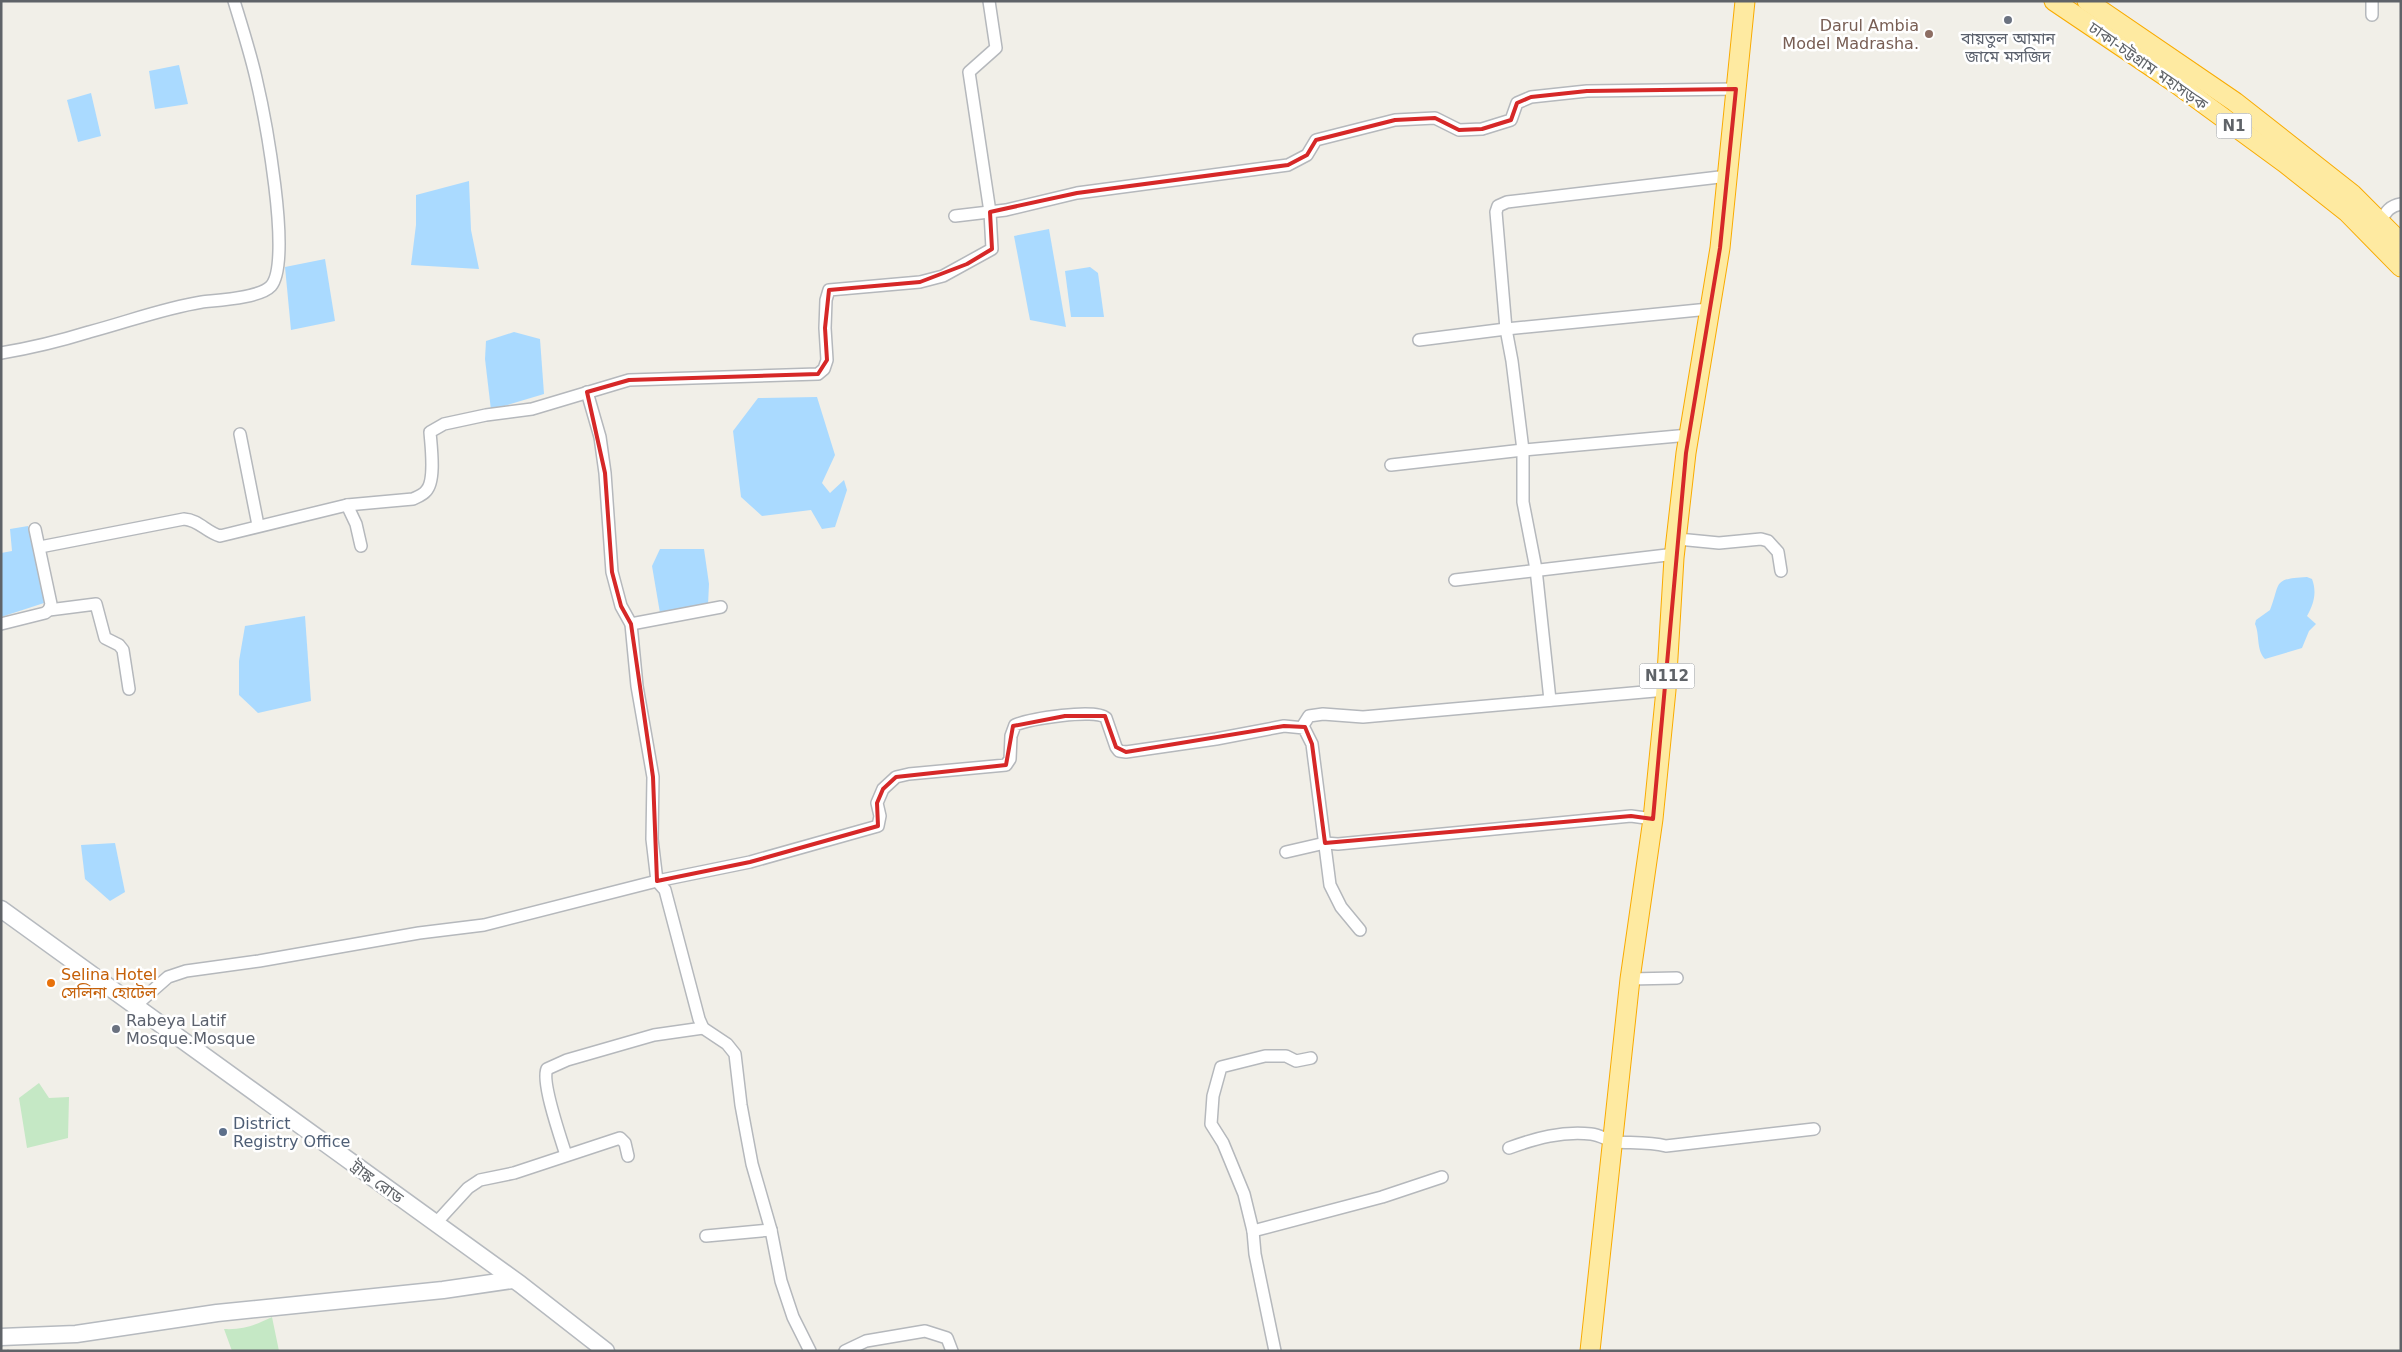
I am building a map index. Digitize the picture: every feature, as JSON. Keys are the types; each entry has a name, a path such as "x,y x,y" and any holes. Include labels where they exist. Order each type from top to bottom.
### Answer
{"highway":[{"name":"N112","path":"1590,1351 1630,979 1652,819 1666,690 1674,558 1678,539 1689,435 1720,248 1745,1"},
{"name":"ঢাকা-চট্টগ্রাম মহাসড়ক","path":"2054,1 2176,84 2285,162 2347,212 2401,267"},
{"name":"ঢাকা-চট্টগ্রাম মহাসড়ক","path":"2087,1 2235,102 2352,194 2401,243"}],"main road":[{"name":"ট্রাঙ্ক রোড","path":"1,909 512,1280 606,1351"},
{"path":"1,1337 76,1334 217,1313 443,1290 512,1280"}],"street":[{"path":"1,352 39,346 169,309 246,296 266,290 272,285 277,274 280,237 272,166 256,80 234,1"},
{"path":"40,546 184,519 194,520 209,532 220,536 258,525 347,505 413,499 426,491 431,476 430,432 444,424 486,415 532,409 629,380 818,374 824,369 827,360 825,328 826,300 829,290 920,282 943,276 992,249 989,236 990,212 969,72 996,48 989,1"},
{"path":"2372,1 2372,15"},
{"path":"955,216 990,212 1077,193 1288,165 1307,155 1316,140 1395,120 1435,118 1459,130 1482,129 1511,120 1517,103 1531,97 1587,90 1736,89"},
{"path":"1550,700 1536,569 1523,502 1523,450 1506,329 1496,212 1498,206 1507,202 1728,176"},
{"path":"2380,222 2386,212 2398,207"},
{"path":"1419,340 1506,329 1709,309"},
{"path":"587,392 600,437 605,472 612,572 621,606 631,624 637,686 653,778 652,839 657,881 665,890 693,995 694,1008 703,1028 727,1044 735,1054 741,1105 752,1164 771,1230 781,1281 793,1317 810,1351"},
{"path":"240,434 258,525"},
{"path":"1391,465 1523,450 1689,435"},
{"path":"347,505 356,524 361,546"},
{"path":"35,529 51,604 49,610"},
{"path":"1678,539 1719,543 1761,539 1768,541 1778,552 1781,571"},
{"path":"1455,580 1667,555 1674,558"},
{"path":"1,624 49,610 96,604 105,638 119,645 123,650 129,689"},
{"path":"631,624 721,607"},
{"path":"1302,727 1309,716 1323,714 1363,717 1666,690"},
{"path":"135,1006 168,977 186,971 259,961 419,933 484,925 657,881 750,862 878,826 880,816 877,803 883,789 896,777 1006,765 1010,759 1012,729 1015,725 1065,716 1103,715 1106,718 1116,747 1119,751 1126,752 1216,740 1284,726 1302,727 1306,730 1312,744 1321,831 1325,842 1330,885 1341,906 1360,930"},
{"path":"1286,852 1325,842 1338,844 1631,816 1652,819"},
{"path":"1630,979 1677,978"},
{"path":"566,1155 554,1117 545,1076 547,1069 567,1060 654,1035 703,1028"},
{"path":"1275,1351 1255,1254 1253,1231 1244,1194 1223,1143 1211,1124 1213,1096 1221,1067 1265,1056 1286,1056 1296,1061 1311,1058"},
{"path":"1509,1148 1537,1138 1564,1133 1604,1136 1613,1142 1666,1146 1814,1129"},
{"path":"435,1224 468,1188 480,1180 514,1173 620,1138 625,1143 628,1156"},
{"path":"1253,1231 1382,1197 1442,1177"},
{"path":"706,1236 771,1230"},
{"path":"845,1351 866,1341 924,1332 947,1338 952,1351"}],"highlighted area":[{"path":"1736,89 1720,248 1686,453 1653,819 1631,816 1325,843 1312,744 1305,727 1284,726 1126,752 1116,747 1105,716 1065,716 1013,726 1006,765 896,777 883,789 877,803 878,826 750,862 657,881 653,777 631,624 621,606 612,572 605,473 587,392 629,380 818,374 827,360 825,328 829,290 920,282 967,264 992,249 990,212 1077,193 1288,165 1307,155 1316,140 1395,120 1435,118 1459,130 1482,129 1511,120 1517,103 1531,97 1587,91"}],"green space":[{"path":"39,1083 49,1098 69,1097 68,1138 27,1148 19,1098"},
{"path":"272,1317 279,1351 232,1351 224,1329 238,1329"}],"water":[{"path":"179,65 188,104 155,109 149,71"},
{"path":"91,93 101,136 78,142 67,100"},
{"path":"469,181 471,230 479,269 411,265 416,225 416,195"},
{"path":"1049,229 1066,327 1030,320 1014,236"},
{"path":"325,259 335,321 291,330 285,267"},
{"path":"1090,267 1098,273 1104,317 1071,317 1065,271"},
{"path":"514,332 540,339 544,394 491,410 485,359 486,341"},
{"path":"817,397 835,455 822,483 830,493 844,480 847,490 835,527 822,529 811,510 762,516 741,497 733,431 758,398"},
{"path":"28,526 38,558 44,603 1,617 1,553 12,551 10,529"},
{"path":"660,549 704,549 709,584 708,605 660,613 652,566"},
{"path":"2307,577 2312,579 2314,593 2313,602 2307,616 2316,624 2309,631 2302,648 2265,659 2259,647 2256,620 2270,610 2277,588 2283,581"},
{"path":"305,616 311,701 258,713 239,695 239,661 245,626"},
{"path":"115,843 125,892 110,901 85,879 81,845"}],"railway":[{"path":"1,1347 8,1351"}],"place":[{"name":"বায়তুল আমান জামে মসজিদ","path":"2008,20"},
{"name":"Darul Ambia Model Madrasha.","path":"1929,34"},
{"name":"Selina Hotel সেলিনা হোটেল","path":"51,983"},
{"name":"Rabeya Latif Mosque.Mosque","path":"116,1029"},
{"name":"District Registry Office","path":"223,1132"}]}
